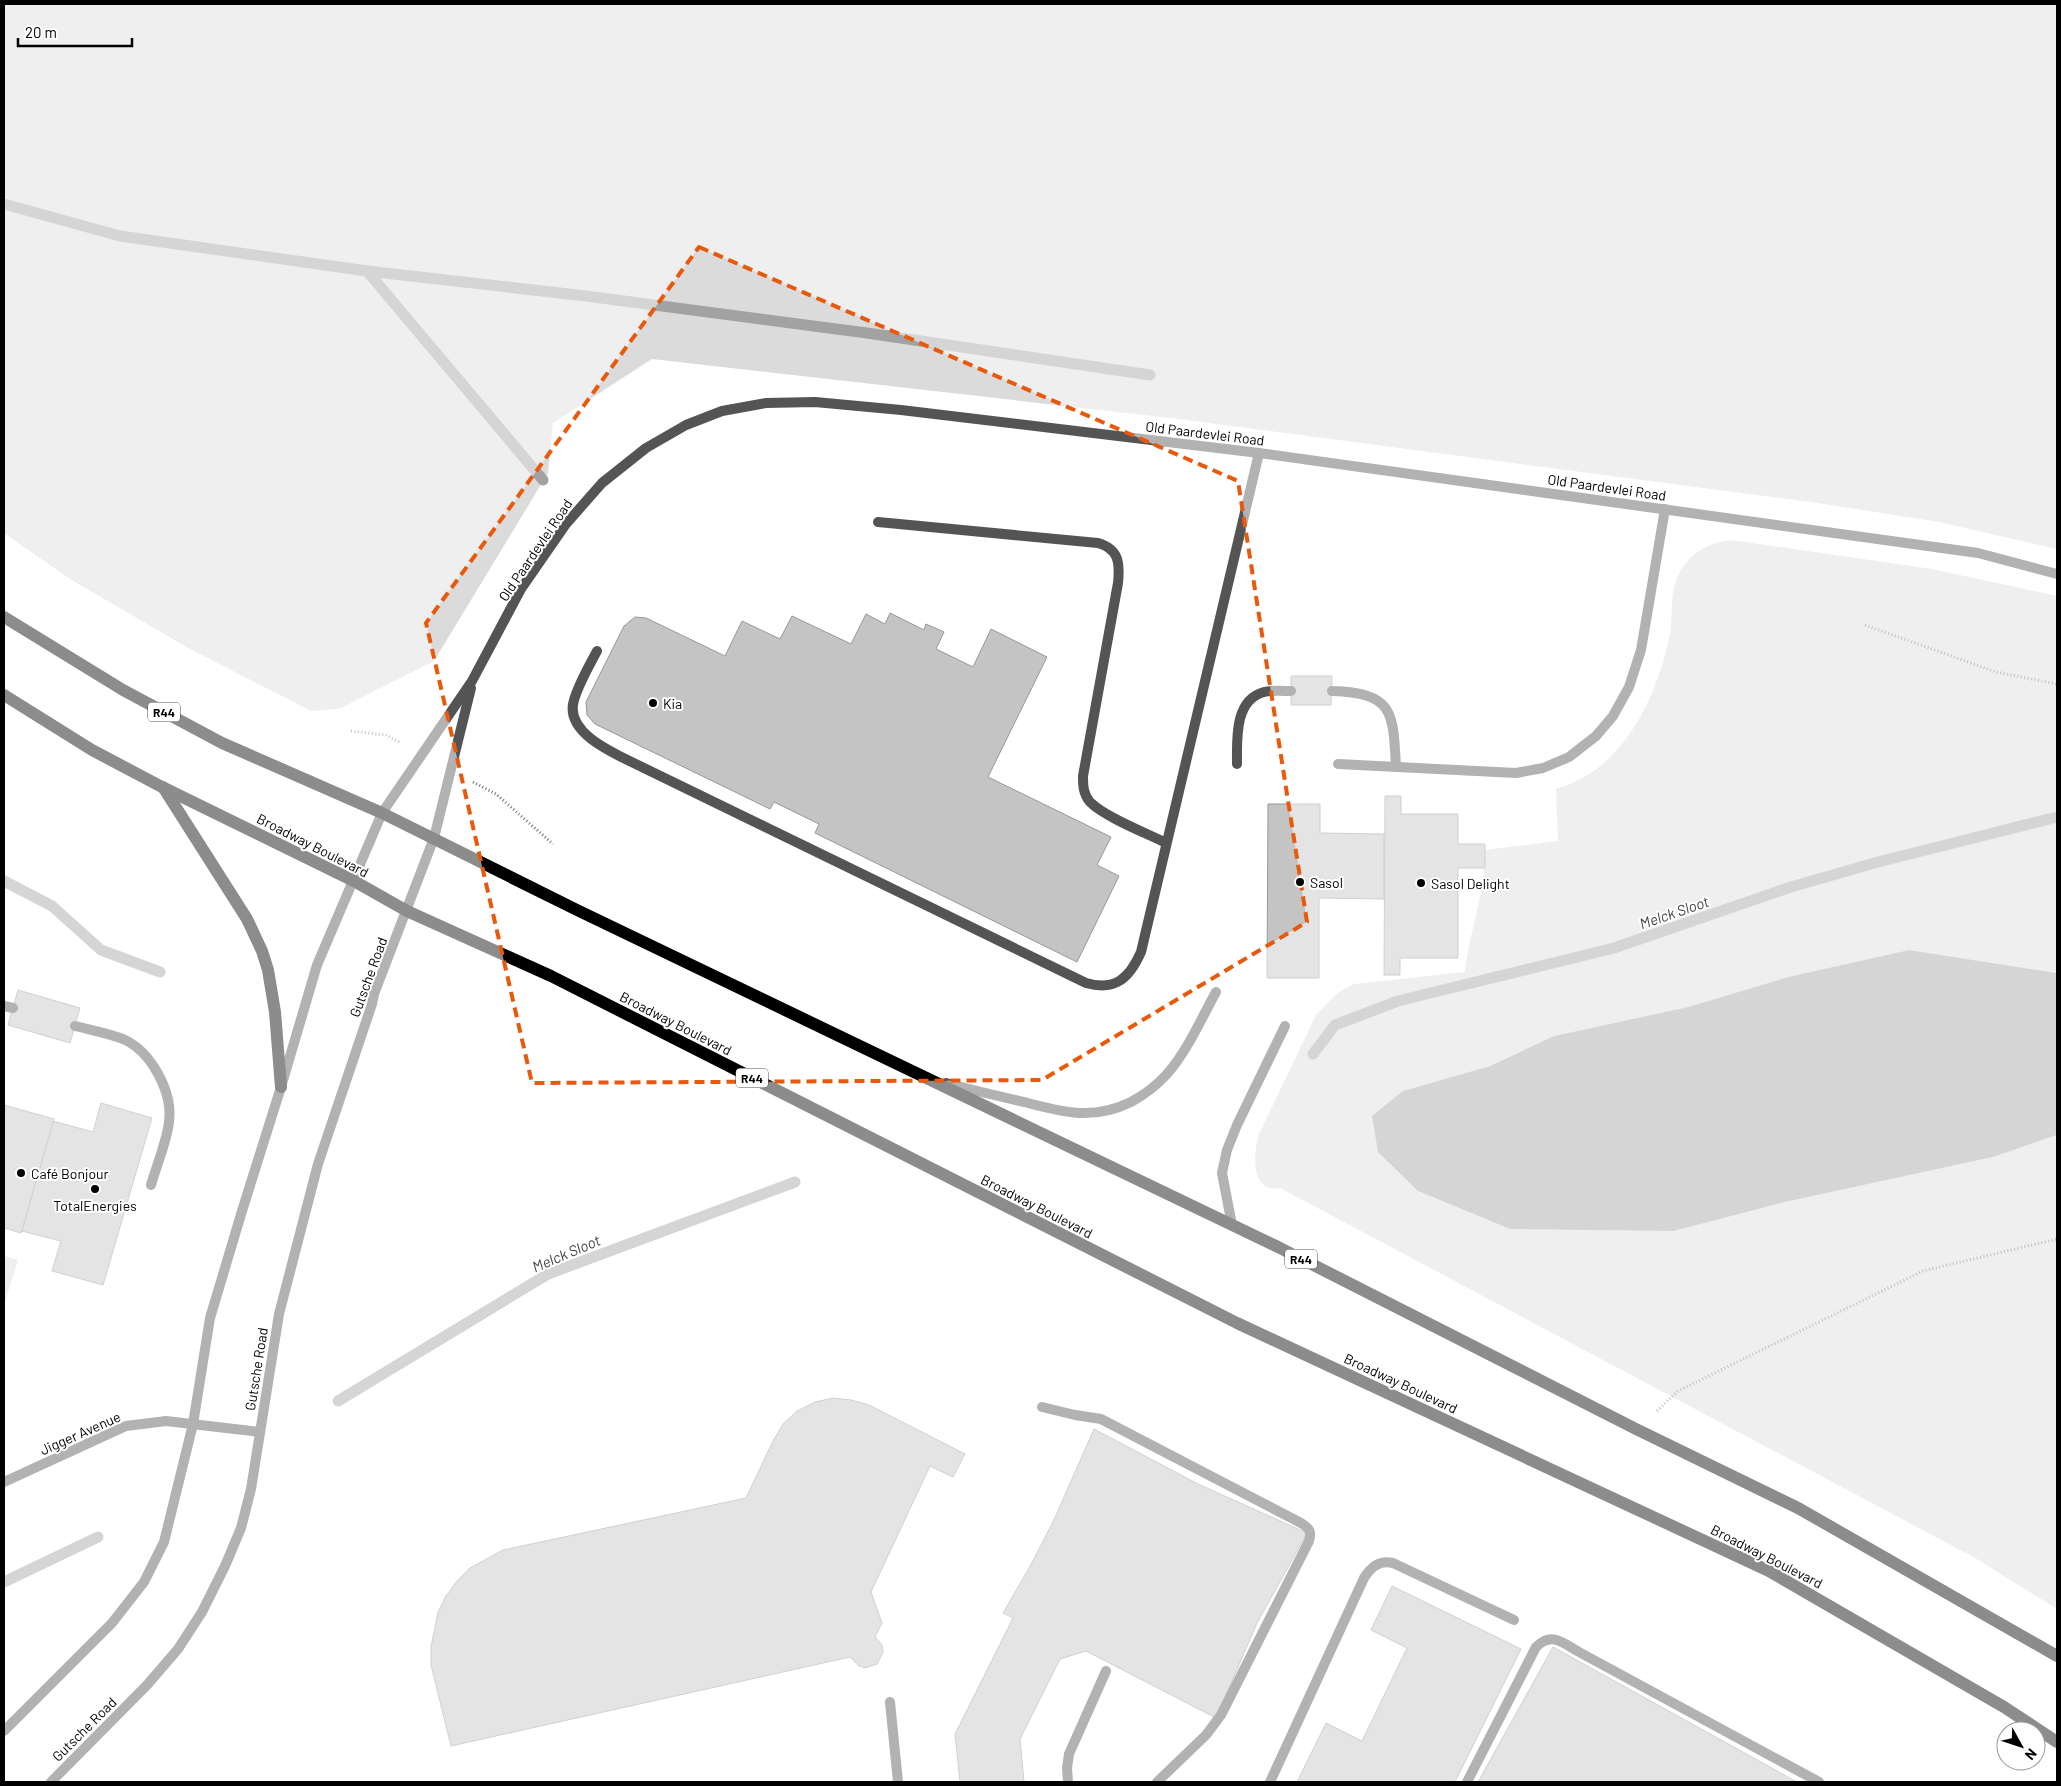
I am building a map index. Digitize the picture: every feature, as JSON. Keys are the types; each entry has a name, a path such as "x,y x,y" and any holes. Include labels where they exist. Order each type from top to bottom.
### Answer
{"main road":[{"name":"R44","path":"4,617 123,690 222,743 382,813 577,910 1278,1247 1636,1429 1798,1508 2057,1656"},
{"name":"Broadway Boulevard","path":"4,695 92,750 162,787 354,881 407,911 551,976 1237,1323 1769,1571 2004,1707 2057,1742"},
{"path":"162,787 247,919 262,950 268,970 275,1012 281,1088"}],"street":[{"name":"Old Paardevlei Road","path":"354,881 382,813 472,681 521,589 566,524 602,483 646,448 686,425 722,411 766,403 815,402 901,410 1260,454 1664,508 1978,553 2057,574"},
{"path":"597,650 573,702 573,716 577,726 595,742 646,769 1086,983 1098,986 1110,985 1122,980 1141,952 1260,454"},
{"path":"1338,764 1516,773 1543,768 1569,756 1596,736 1613,716 1629,686 1641,650 1664,508"},
{"path":"878,522 1098,543 1112,550 1119,563 1118,583 1083,776 1083,788 1086,796 1095,806 1166,843"},
{"name":"Old Paardevlei Road","path":"407,911 434,838 472,681"},
{"path":"1237,764 1238,732 1242,711 1255,696 1264,692 1291,691"},
{"path":"1332,691 1366,695 1381,703 1388,712 1394,726 1396,767"},
{"path":"4,1731 112,1623 144,1582 164,1542 193,1424 210,1318 317,965 354,881"},
{"name":"Gutsche Road","path":"51,1782 147,1685 178,1649 202,1612 241,1528 251,1490 279,1314 318,1164 374,994 407,911"},
{"path":"928,1079 1055,1111 1090,1114 1109,1111 1144,1094 1167,1074 1179,1058 1216,992"},
{"path":"75,1026 124,1040 137,1048 148,1060 164,1088 169,1122 151,1185"},
{"path":"1232,1225 1222,1173 1227,1150 1237,1125 1285,1026"},
{"path":"1042,1407 1075,1416 1101,1419 1301,1523 1309,1528 1311,1534 1221,1715 1206,1735 1157,1782"},
{"name":"Jigger Avenue","path":"4,1482 126,1426 166,1421 260,1432"},
{"path":"1270,1782 1364,1578 1375,1565 1385,1562 1393,1563 1514,1620"},
{"path":"1467,1782 1536,1646 1544,1640 1551,1638 1819,1782"},
{"path":"1068,1782 1069,1754 1106,1671"},
{"path":"890,1702 898,1782"}],"path":[{"path":"1864,624 1996,672 2057,684"},
{"path":"1636,1429 1678,1392 1923,1271 2057,1239"}],"highlighted area":[{"path":"699,247 1238,481 1307,922 1042,1080 532,1083 426,623"}],"shaded area":[{"path":"4,4 2057,4 2057,549 1939,522 1818,503 1171,418 652,359 553,423 548,473 434,661 339,709 311,711 190,649 70,579 4,533"},
{"path":"1731,540 1932,569 2057,596 2057,973 1909,950 1788,977 1688,1007 1554,1036 1490,1066 1403,1091 1418,1191 1510,1229 1674,1231 1785,1202 1993,1157 2057,1135 2057,1609 1975,1558 1280,1188 1270,1188 1263,1185 1256,1171 1255,1162 1258,1136 1316,1015 1336,994 1354,984 1465,972 1483,881 1485,850 1558,841 1556,789 1580,779 1601,766 1619,748 1634,728 1646,706 1664,658 1671,628 1673,590 1683,566 1704,548 1712,544"},
{"path":"1909,950 2057,973 2057,1135 1993,1157 1785,1202 1674,1231 1510,1229 1418,1191 1378,1152 1372,1116 1403,1091 1490,1066 1554,1036 1688,1007 1788,977"},
{"path":"4,1256 18,1260 4,1305"}],"building":[{"path":"890,613 924,630 926,624 944,632 936,649 973,667 991,629 1047,657 988,777 1111,837 1097,865 1119,876 1077,962 815,833 819,824 774,802 770,809 595,724 587,715 586,702 624,626 635,617 646,618 725,656 742,621 780,639 792,616 851,644 866,614 885,624"},
{"path":"1291,676 1332,676 1331,705 1291,705"},
{"name":"Sasol Delight","path":"1385,796 1401,796 1401,814 1458,814 1458,844 1485,844 1485,868 1458,868 1458,958 1400,958 1400,975 1384,975"},
{"path":"1268,804 1320,804 1320,833 1384,834 1384,899 1319,898 1319,978 1267,978"},
{"path":"18,990 80,1008 70,1043 8,1025"},
{"path":"101,1103 152,1118 103,1285 52,1271 61,1241 22,1231 53,1121 93,1132"},
{"name":"Café Bonjour","path":"4,1105 54,1119 21,1233 4,1228"},
{"path":"833,1398 869,1405 965,1454 953,1477 930,1466 871,1592 882,1623 875,1637 882,1645 883,1652 877,1664 865,1668 859,1666 850,1657 451,1746 431,1665 431,1647 438,1612 446,1596 470,1568 503,1550 746,1498 783,1424 797,1411 815,1402"},
{"path":"1094,1429 1198,1484 1307,1533 1257,1623 1216,1718 1086,1651 1060,1659 1020,1739 1024,1782 960,1782 955,1734 1013,1618 1003,1613 1053,1522"},
{"path":"1392,1586 1521,1649 1455,1782 1297,1782 1326,1723 1362,1741 1407,1648 1371,1630"},
{"path":"1553,1647 1797,1782 1478,1782"}],"waterway":[{"path":"4,204 120,236 367,271 543,480"},
{"path":"367,271 586,296 867,333 1150,375"},
{"name":"Melck Sloot","path":"1313,1054 1335,1025 1398,1001 1614,948 1791,887 1878,862 2057,817"},
{"path":"4,881 52,906 101,950 160,972"},
{"name":"Melck Sloot","path":"338,1401 548,1274 795,1182"},
{"name":"Melck Sloot","path":"4,1582 98,1537"}],"place":[{"name":"Kia","path":"653,703"},
{"name":"Sasol","path":"1300,882"},
{"name":"Sasol Delight","path":"1421,883"},
{"name":"Café Bonjour","path":"21,1173"},
{"name":"TotalEnergies","path":"95,1189"}]}
